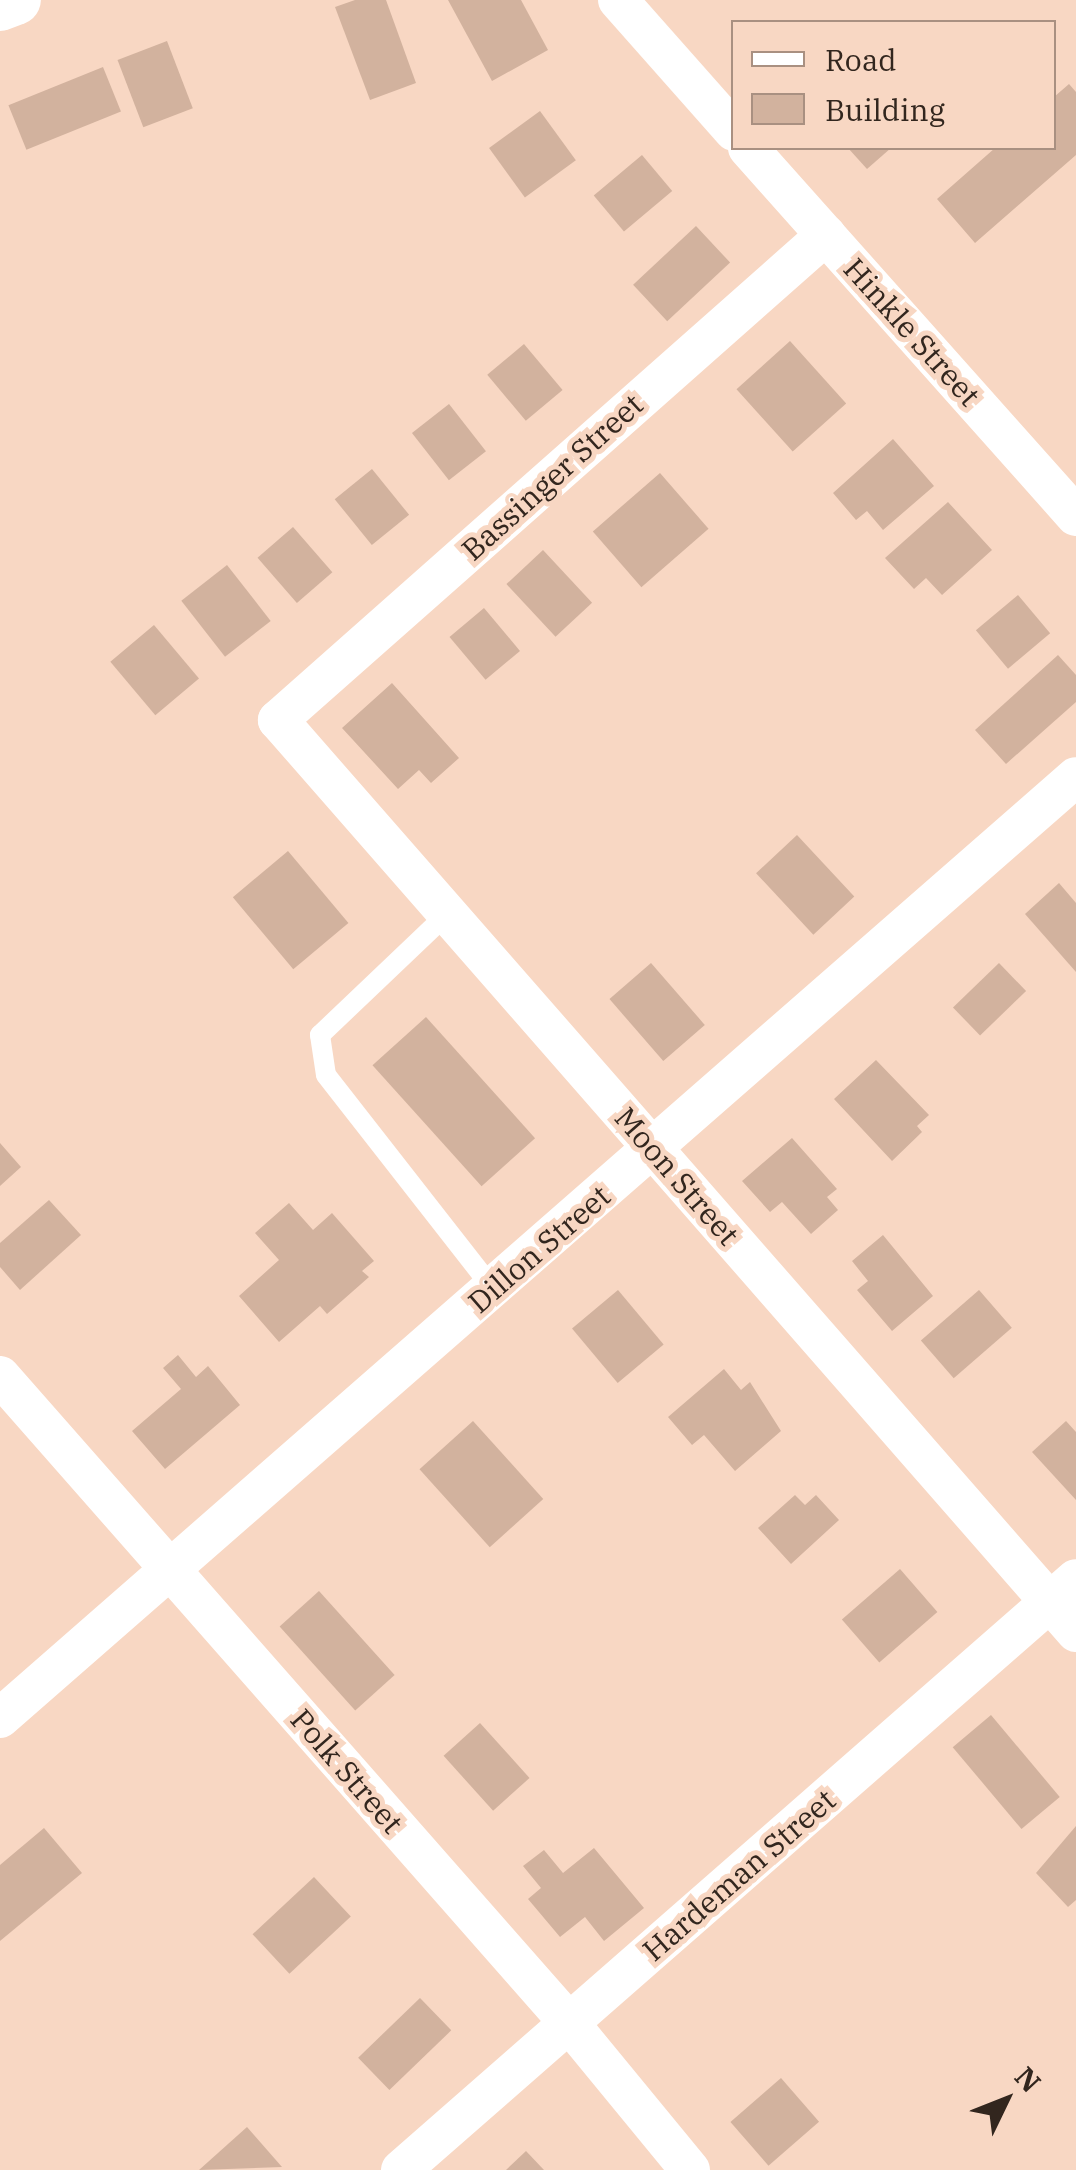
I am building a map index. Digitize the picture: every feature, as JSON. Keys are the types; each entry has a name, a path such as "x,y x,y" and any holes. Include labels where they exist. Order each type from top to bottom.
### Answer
{"street":[{"path":"0,6 16,0"},
{"path":"618,0 731,128"},
{"name":"Hinkle Street","path":"750,150 1076,516"},
{"name":"Bassinger Street","path":"278,720 826,235"},
{"name":"Moon Street","path":"278,720 654,1149 1063,1590 1076,1632"},
{"name":"Dillon Street","path":"0,1718 1076,777"},
{"name":"Polk Street","path":"0,1376 570,2024 690,2170"},
{"name":"Hardeman Street","path":"401,2170 1063,1590"}],"lane":[{"path":"446,915 320,1034 326,1076 494,1289"}],"building":[{"path":"355,0 386,0 416,83 370,100 335,7"},
{"path":"448,0 521,0 548,50 492,81"},
{"path":"167,41 193,108 143,127 118,60"},
{"path":"103,67 121,112 26,150 8,105"},
{"path":"1069,84 1076,92 1076,155 975,243 937,199 993,150 1056,150 1056,95"},
{"path":"540,111 576,160 525,197 489,148"},
{"path":"850,150 889,150 867,169"},
{"path":"642,155 672,191 624,231 594,195"},
{"path":"696,226 730,263 667,321 633,285"},
{"path":"790,341 846,403 793,452 736,389"},
{"path":"524,344 563,390 526,421 487,375"},
{"path":"449,404 486,451 449,480 412,433"},
{"path":"893,439 934,486 883,530 867,511 856,520 833,493"},
{"path":"372,469 409,515 372,545 335,499"},
{"path":"660,473 709,529 641,587 593,531"},
{"path":"948,502 992,550 942,595 926,578 914,589 885,558"},
{"path":"293,527 332,572 297,603 258,558"},
{"path":"543,550 592,603 556,637 506,584"},
{"path":"227,565 271,621 225,657 181,601"},
{"path":"1018,595 1050,633 1008,669 976,630"},
{"path":"484,608 520,651 486,680 450,637"},
{"path":"154,625 199,679 155,715 110,662"},
{"path":"1058,655 1076,675 1076,702 1006,764 975,730"},
{"path":"392,683 459,758 431,783 419,770 398,789 342,728"},
{"path":"797,835 854,896 813,935 756,873"},
{"path":"288,851 348,923 293,969 233,897"},
{"path":"1059,883 1076,903 1076,972 1025,914"},
{"path":"651,963 705,1025 663,1061 609,999"},
{"path":"999,963 1026,991 980,1036 953,1007"},
{"path":"426,1017 535,1138 482,1186 372,1065"},
{"path":"876,1060 929,1115 917,1126 922,1132 892,1161 834,1099"},
{"path":"792,1138 837,1189 827,1197 838,1210 811,1234 782,1202 770,1212 742,1181"},
{"path":"0,1143 21,1167 0,1186"},
{"path":"49,1200 81,1235 20,1290 0,1267 0,1243"},
{"path":"289,1203 313,1230 332,1213 374,1261 362,1271 369,1277 327,1314 320,1306 279,1342 239,1296 279,1260 255,1233"},
{"path":"883,1235 933,1296 892,1331 857,1290 868,1281 852,1261"},
{"path":"618,1290 664,1344 618,1383 572,1329"},
{"path":"979,1290 1012,1328 954,1378 921,1341"},
{"path":"178,1355 196,1377 208,1366 240,1405 165,1469 132,1431 181,1389 163,1368"},
{"path":"724,1369 741,1390 750,1382 781,1431 735,1471 704,1435 692,1445 668,1417"},
{"path":"473,1421 543,1499 490,1547 419,1469"},
{"path":"1066,1421 1076,1432 1076,1500 1032,1452"},
{"path":"795,1495 805,1505 816,1495 839,1520 791,1564 758,1528"},
{"path":"900,1569 937,1612 879,1663 842,1620"},
{"path":"319,1591 395,1675 355,1710 280,1626"},
{"path":"991,1715 1060,1797 1021,1829 953,1747"},
{"path":"480,1723 530,1778 493,1811 444,1756"},
{"path":"1076,1826 1076,1900 1068,1907 1036,1873"},
{"path":"44,1828 82,1873 0,1941 0,1865"},
{"path":"594,1848 644,1908 604,1941 585,1917 560,1937 528,1899 541,1888 523,1866 544,1850 563,1873"},
{"path":"314,1877 351,1916 289,1974 253,1934"},
{"path":"420,1998 451,2030 389,2090 358,2058"},
{"path":"781,2078 819,2122 768,2166 730,2122"},
{"path":"247,2127 282,2167 199,2170"},
{"path":"526,2151 544,2170 506,2170"}]}
